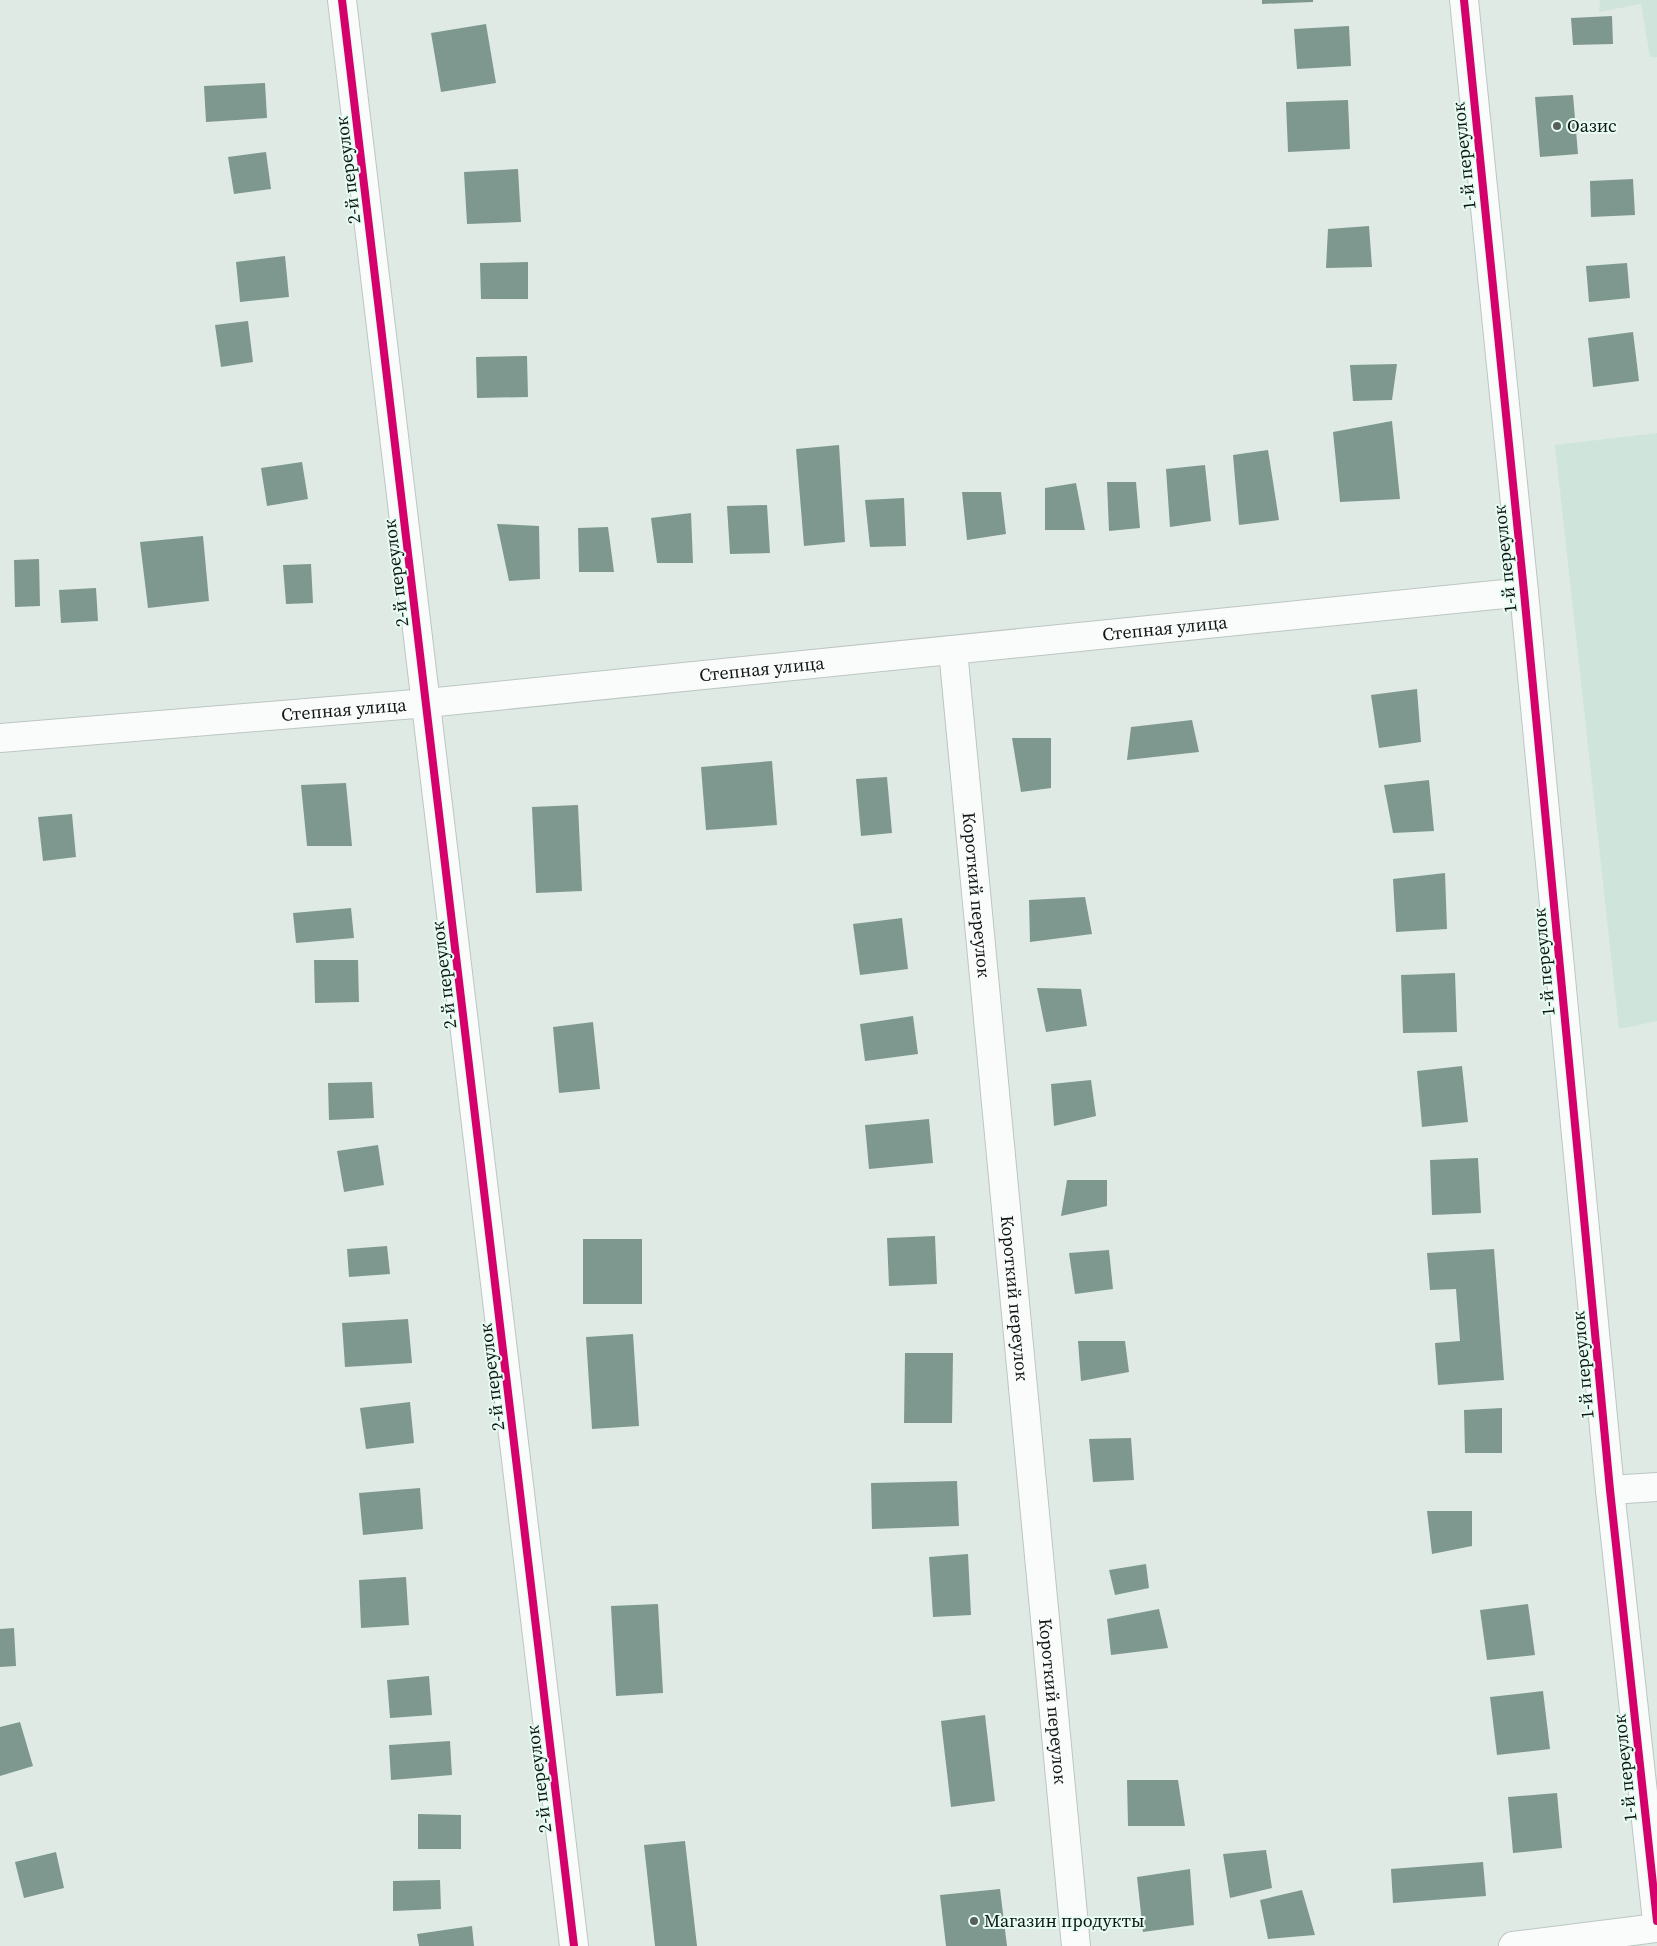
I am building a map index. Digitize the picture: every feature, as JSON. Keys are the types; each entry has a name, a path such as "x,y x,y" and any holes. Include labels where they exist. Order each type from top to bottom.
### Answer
{"street":[{"name":"2-й переулок","path":"342,0 574,1946"},
{"name":"1-й переулок","path":"1464,0 1524,592 1610,1490 1657,1918"},
{"name":"Степная улица","path":"0,738 427,704 1524,592"},
{"name":"Короткий переулок","path":"953,650 1076,1946"},
{"path":"1610,1490 1657,1486"},
{"path":"1513,1946 1657,1918"}],"shaded area":[{"path":"1600,0 1657,0 1657,57 1650,57 1641,4 1599,12"},
{"path":"1657,433 1657,1021 1619,1029 1555,445"}],"building":[{"path":"1262,0 1313,0 1313,2 1262,4"},
{"path":"1612,16 1613,44 1573,45 1571,18"},
{"path":"486,24 496,83 441,92 431,33"},
{"path":"1349,26 1351,66 1297,69 1294,29"},
{"path":"265,83 267,118 206,122 204,86"},
{"name":"Оазис","path":"1573,95 1578,154 1540,157 1535,97"},
{"path":"1348,100 1350,149 1288,152 1286,102"},
{"path":"266,152 271,189 234,194 228,157"},
{"path":"518,169 521,222 467,224 464,172"},
{"path":"1633,179 1635,215 1591,217 1590,181"},
{"path":"1369,226 1372,267 1326,268 1328,229"},
{"path":"285,256 289,297 240,302 236,262"},
{"path":"528,262 528,299 481,299 480,263"},
{"path":"1627,263 1630,298 1589,302 1586,266"},
{"path":"248,321 253,362 221,367 215,325"},
{"path":"1633,332 1639,381 1593,387 1588,338"},
{"path":"527,356 528,397 477,398 476,357"},
{"path":"1397,364 1392,400 1353,401 1350,365"},
{"path":"1392,421 1400,499 1340,502 1333,432"},
{"path":"839,445 845,542 804,546 796,449"},
{"path":"1268,450 1279,520 1239,525 1233,455"},
{"path":"302,462 308,499 267,506 261,468"},
{"path":"1205,465 1211,521 1170,527 1166,469"},
{"path":"1107,482 1136,482 1140,528 1109,531"},
{"path":"1076,483 1085,530 1045,530 1045,488"},
{"path":"962,492 1001,492 1006,534 967,540"},
{"path":"904,498 906,546 870,547 865,500"},
{"path":"767,505 770,553 730,554 727,506"},
{"path":"691,513 693,563 657,563 651,518"},
{"path":"497,524 539,526 540,579 509,581"},
{"path":"608,527 614,572 579,572 578,528"},
{"path":"203,536 209,601 148,608 140,542"},
{"path":"39,559 40,606 15,607 14,560"},
{"path":"311,564 313,603 286,604 283,565"},
{"path":"96,588 98,621 61,623 59,590"},
{"path":"1417,689 1421,742 1379,748 1371,695"},
{"path":"1192,720 1199,752 1127,760 1131,727"},
{"path":"1012,738 1051,738 1051,788 1021,792"},
{"path":"772,761 777,825 706,830 701,767"},
{"path":"887,777 892,833 861,836 856,779"},
{"path":"1429,780 1434,831 1393,833 1384,785"},
{"path":"346,783 352,846 307,846 301,785"},
{"path":"578,805 582,891 536,893 532,807"},
{"path":"72,814 76,857 43,861 38,817"},
{"path":"1445,873 1447,929 1396,932 1393,879"},
{"path":"1085,897 1092,934 1030,942 1029,900"},
{"path":"351,908 354,938 296,943 293,913"},
{"path":"902,918 908,969 860,975 853,924"},
{"path":"314,960 358,960 359,1002 315,1003"},
{"path":"1455,973 1457,1032 1403,1033 1401,975"},
{"path":"1037,988 1081,989 1087,1026 1046,1032"},
{"path":"913,1016 918,1054 865,1061 860,1024"},
{"path":"593,1022 600,1089 559,1093 553,1027"},
{"path":"1462,1066 1468,1122 1422,1127 1417,1071"},
{"path":"1091,1080 1096,1116 1054,1126 1051,1084"},
{"path":"372,1082 374,1118 329,1120 328,1083"},
{"path":"929,1119 933,1163 869,1169 865,1125"},
{"path":"378,1145 384,1185 344,1192 337,1151"},
{"path":"1478,1158 1481,1213 1432,1215 1430,1160"},
{"path":"1067,1180 1107,1180 1107,1206 1061,1216"},
{"path":"935,1236 937,1284 889,1286 887,1238"},
{"path":"583,1239 642,1239 642,1304 583,1304"},
{"path":"387,1246 390,1274 349,1277 347,1249"},
{"path":"1494,1249 1504,1380 1438,1385 1435,1343 1460,1341 1456,1289 1430,1290 1427,1253"},
{"path":"1109,1250 1113,1289 1075,1294 1069,1253"},
{"path":"408,1319 412,1363 345,1367 342,1323"},
{"path":"633,1334 639,1426 592,1429 586,1337"},
{"path":"1078,1341 1125,1341 1129,1372 1081,1381"},
{"path":"905,1353 953,1353 952,1423 904,1423"},
{"path":"410,1402 414,1443 366,1449 360,1408"},
{"path":"1502,1408 1502,1453 1465,1453 1464,1410"},
{"path":"1131,1438 1134,1480 1093,1482 1089,1439"},
{"path":"957,1481 959,1526 872,1529 871,1483"},
{"path":"420,1488 423,1529 363,1535 359,1493"},
{"path":"1427,1511 1472,1511 1472,1546 1432,1554"},
{"path":"968,1554 971,1615 933,1617 929,1557"},
{"path":"1146,1564 1149,1588 1115,1595 1109,1570"},
{"path":"406,1577 409,1625 361,1628 359,1580"},
{"path":"658,1604 663,1693 616,1696 611,1606"},
{"path":"1528,1604 1535,1655 1487,1660 1480,1610"},
{"path":"1159,1609 1168,1648 1111,1655 1107,1619"},
{"path":"14,1628 16,1666 0,1667 0,1629"},
{"path":"429,1676 432,1715 390,1718 387,1680"},
{"path":"1543,1691 1550,1749 1497,1755 1490,1697"},
{"path":"985,1715 995,1801 951,1807 941,1721"},
{"path":"20,1722 33,1766 0,1776 0,1727"},
{"path":"450,1741 452,1775 391,1780 389,1745"},
{"path":"1127,1780 1178,1780 1185,1826 1128,1826"},
{"path":"1557,1793 1562,1848 1513,1853 1508,1797"},
{"path":"418,1814 461,1815 461,1849 418,1849"},
{"path":"685,1841 697,1946 655,1946 644,1845"},
{"path":"1266,1850 1272,1888 1230,1898 1223,1854"},
{"path":"56,1852 64,1888 24,1898 15,1862"},
{"path":"1483,1862 1486,1896 1393,1903 1391,1869"},
{"path":"1190,1869 1194,1925 1143,1932 1137,1877"},
{"path":"440,1880 441,1909 393,1911 393,1881"},
{"name":"Магазин продукты","path":"1000,1889 1007,1946 946,1946 940,1895"},
{"path":"1302,1890 1315,1935 1268,1939 1260,1900"},
{"path":"472,1926 474,1946 419,1946 417,1934"}],"cycle path":[{"path":"342,0 574,1946"},
{"path":"1464,0 1524,592 1610,1490 1657,1921"}],"place":[{"name":"Оазис","path":"1557,126"},
{"name":"Магазин продукты","path":"974,1921"}]}
